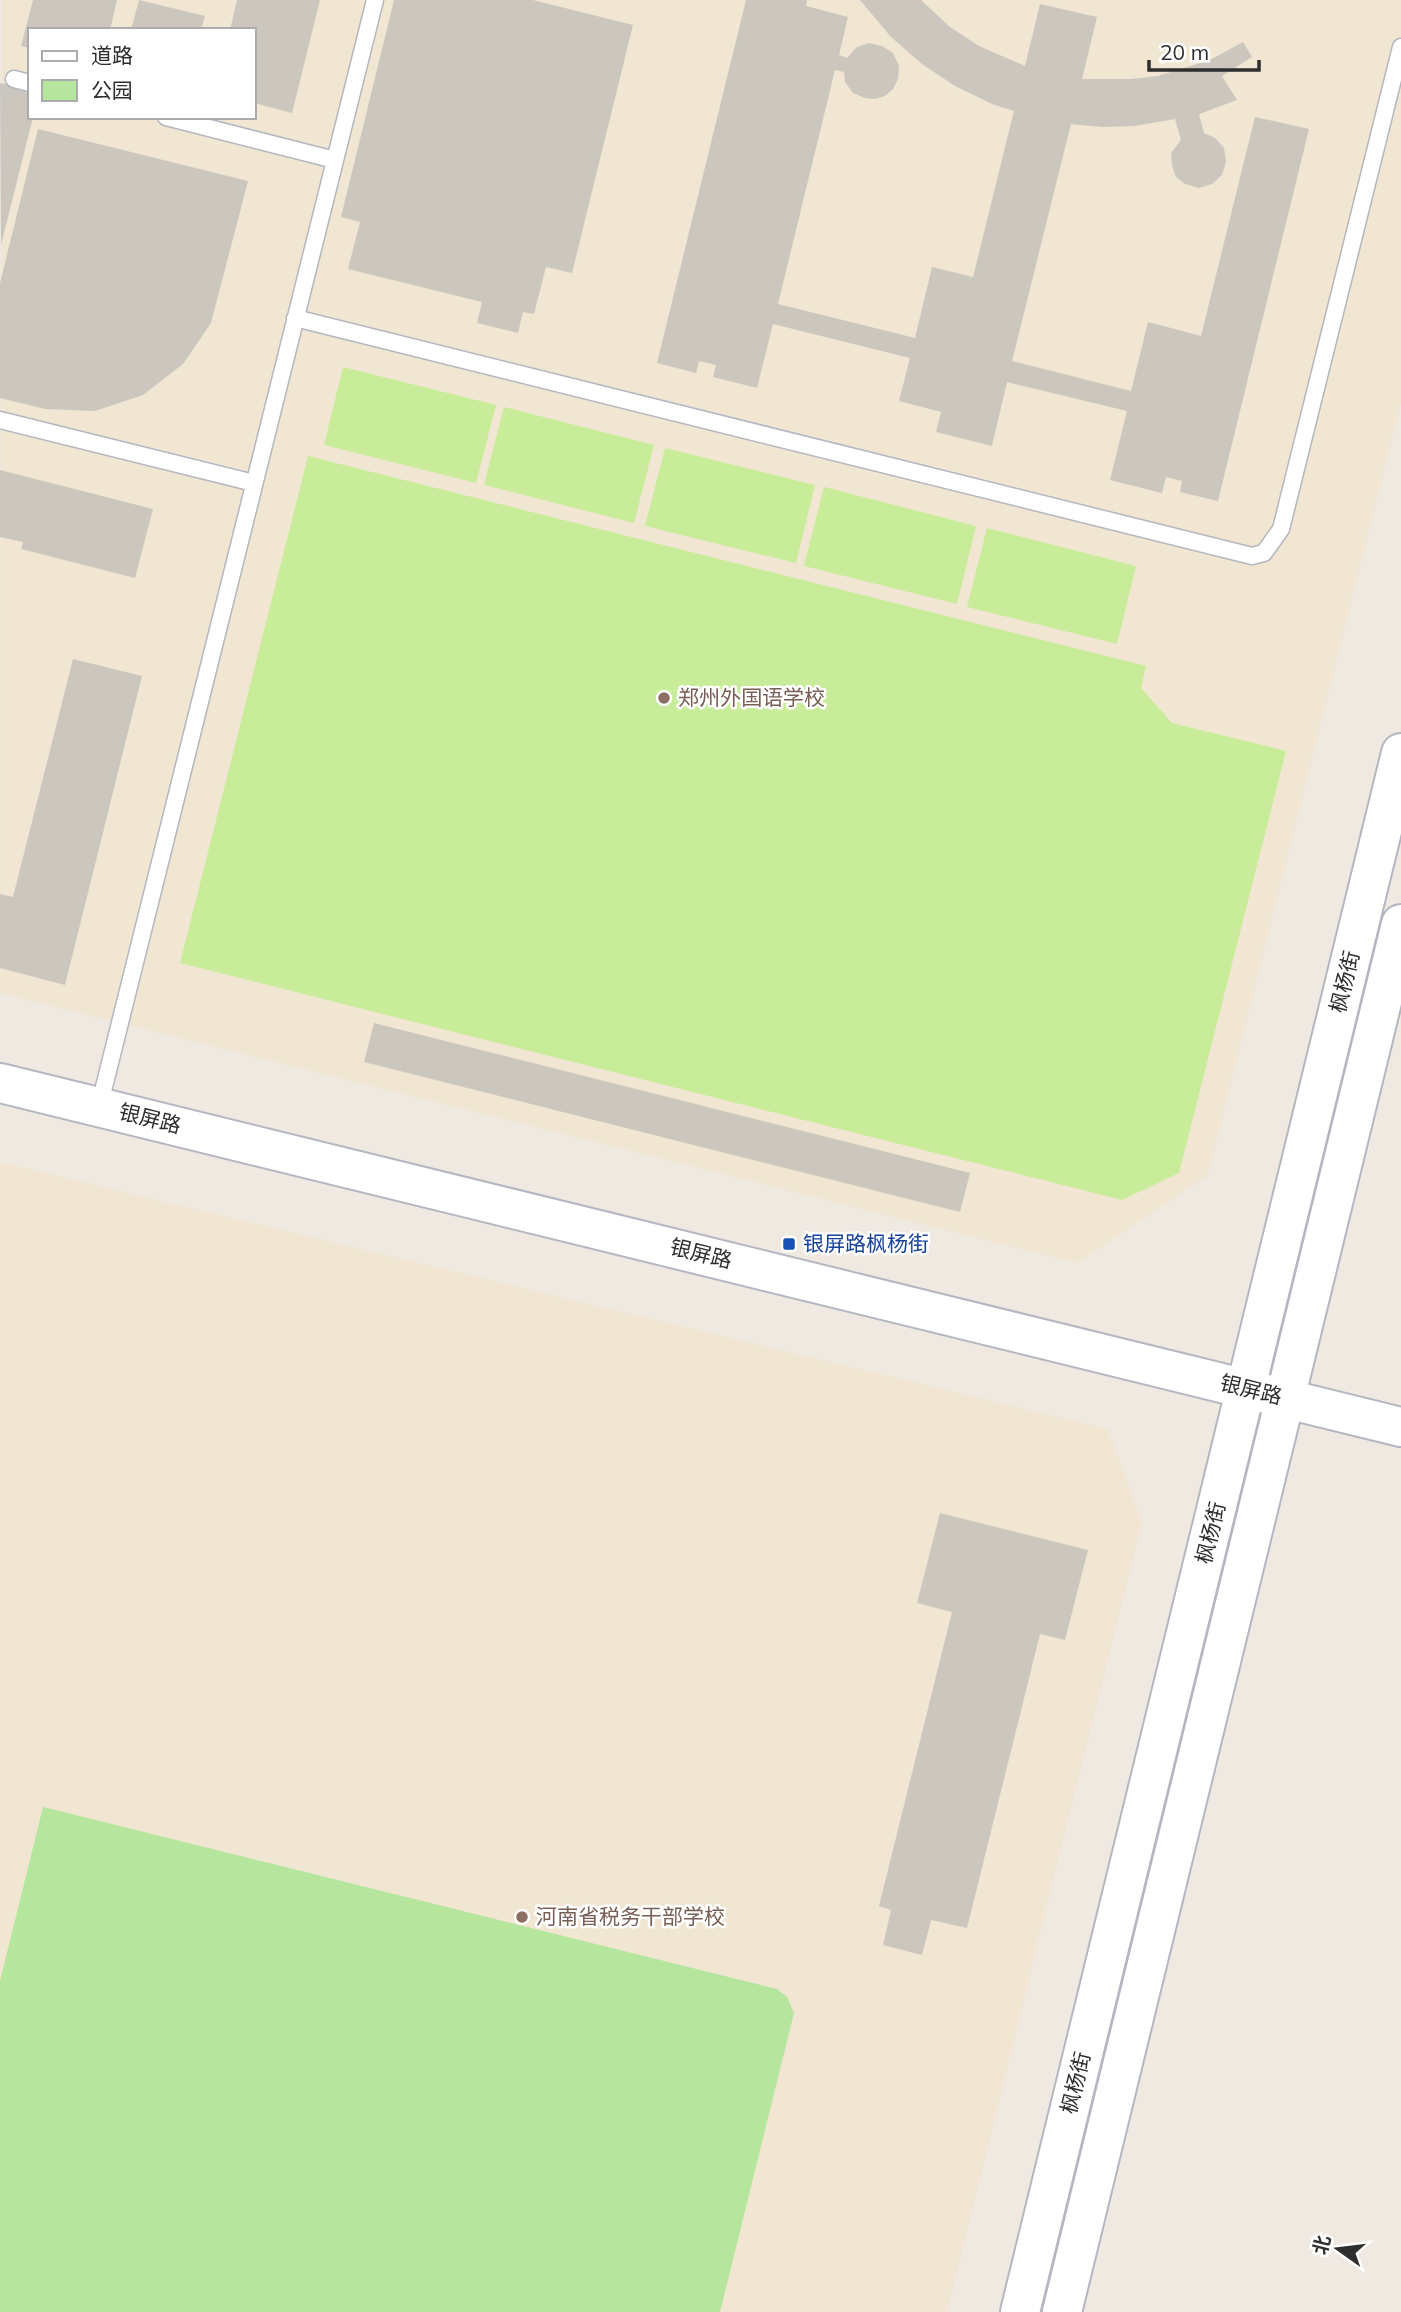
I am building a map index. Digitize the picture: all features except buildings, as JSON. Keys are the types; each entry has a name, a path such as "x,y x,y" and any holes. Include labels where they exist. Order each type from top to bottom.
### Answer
{"street":[{"name":"枫杨街","path":"1020,2312 1401,753"},
{"name":"枫杨街","path":"1062,2312 1401,923"},
{"name":"银屏路","path":"0,1083 1401,1427"}],"lane":[{"path":"99,1107 375,0"},
{"path":"295,318 1252,556 1264,553 1281,529 1401,47"},
{"path":"174,119 335,160"},
{"path":"0,420 254,483"}],"shaded area":[{"name":"郑州外国语学校","path":"2,0 1401,0 1401,403 1208,1175 1077,1263 0,993"},
{"name":"河南省税务干部学校","path":"0,1162 1108,1429 1142,1521 947,2312 0,2312"}],"green space":[{"path":"343,367 496,405 476,483 324,445"},
{"path":"504,407 654,445 634,523 484,485"},
{"path":"665,448 815,485 796,563 645,526"},
{"path":"308,456 1146,666 1141,688 1172,723 1286,751 1179,1173 1122,1200 180,963"},
{"path":"824,487 976,526 957,604 804,566"},
{"path":"987,528 1136,566 1117,644 967,607"},
{"path":"43,1807 777,1989 787,1997 794,2013 720,2312 0,2312 0,1981"}],"place":[{"name":"郑州外国语学校","path":"664,698"},
{"name":"银屏路枫杨街","path":"789,1244"},
{"name":"河南省税务干部学校","path":"522,1917"}]}
